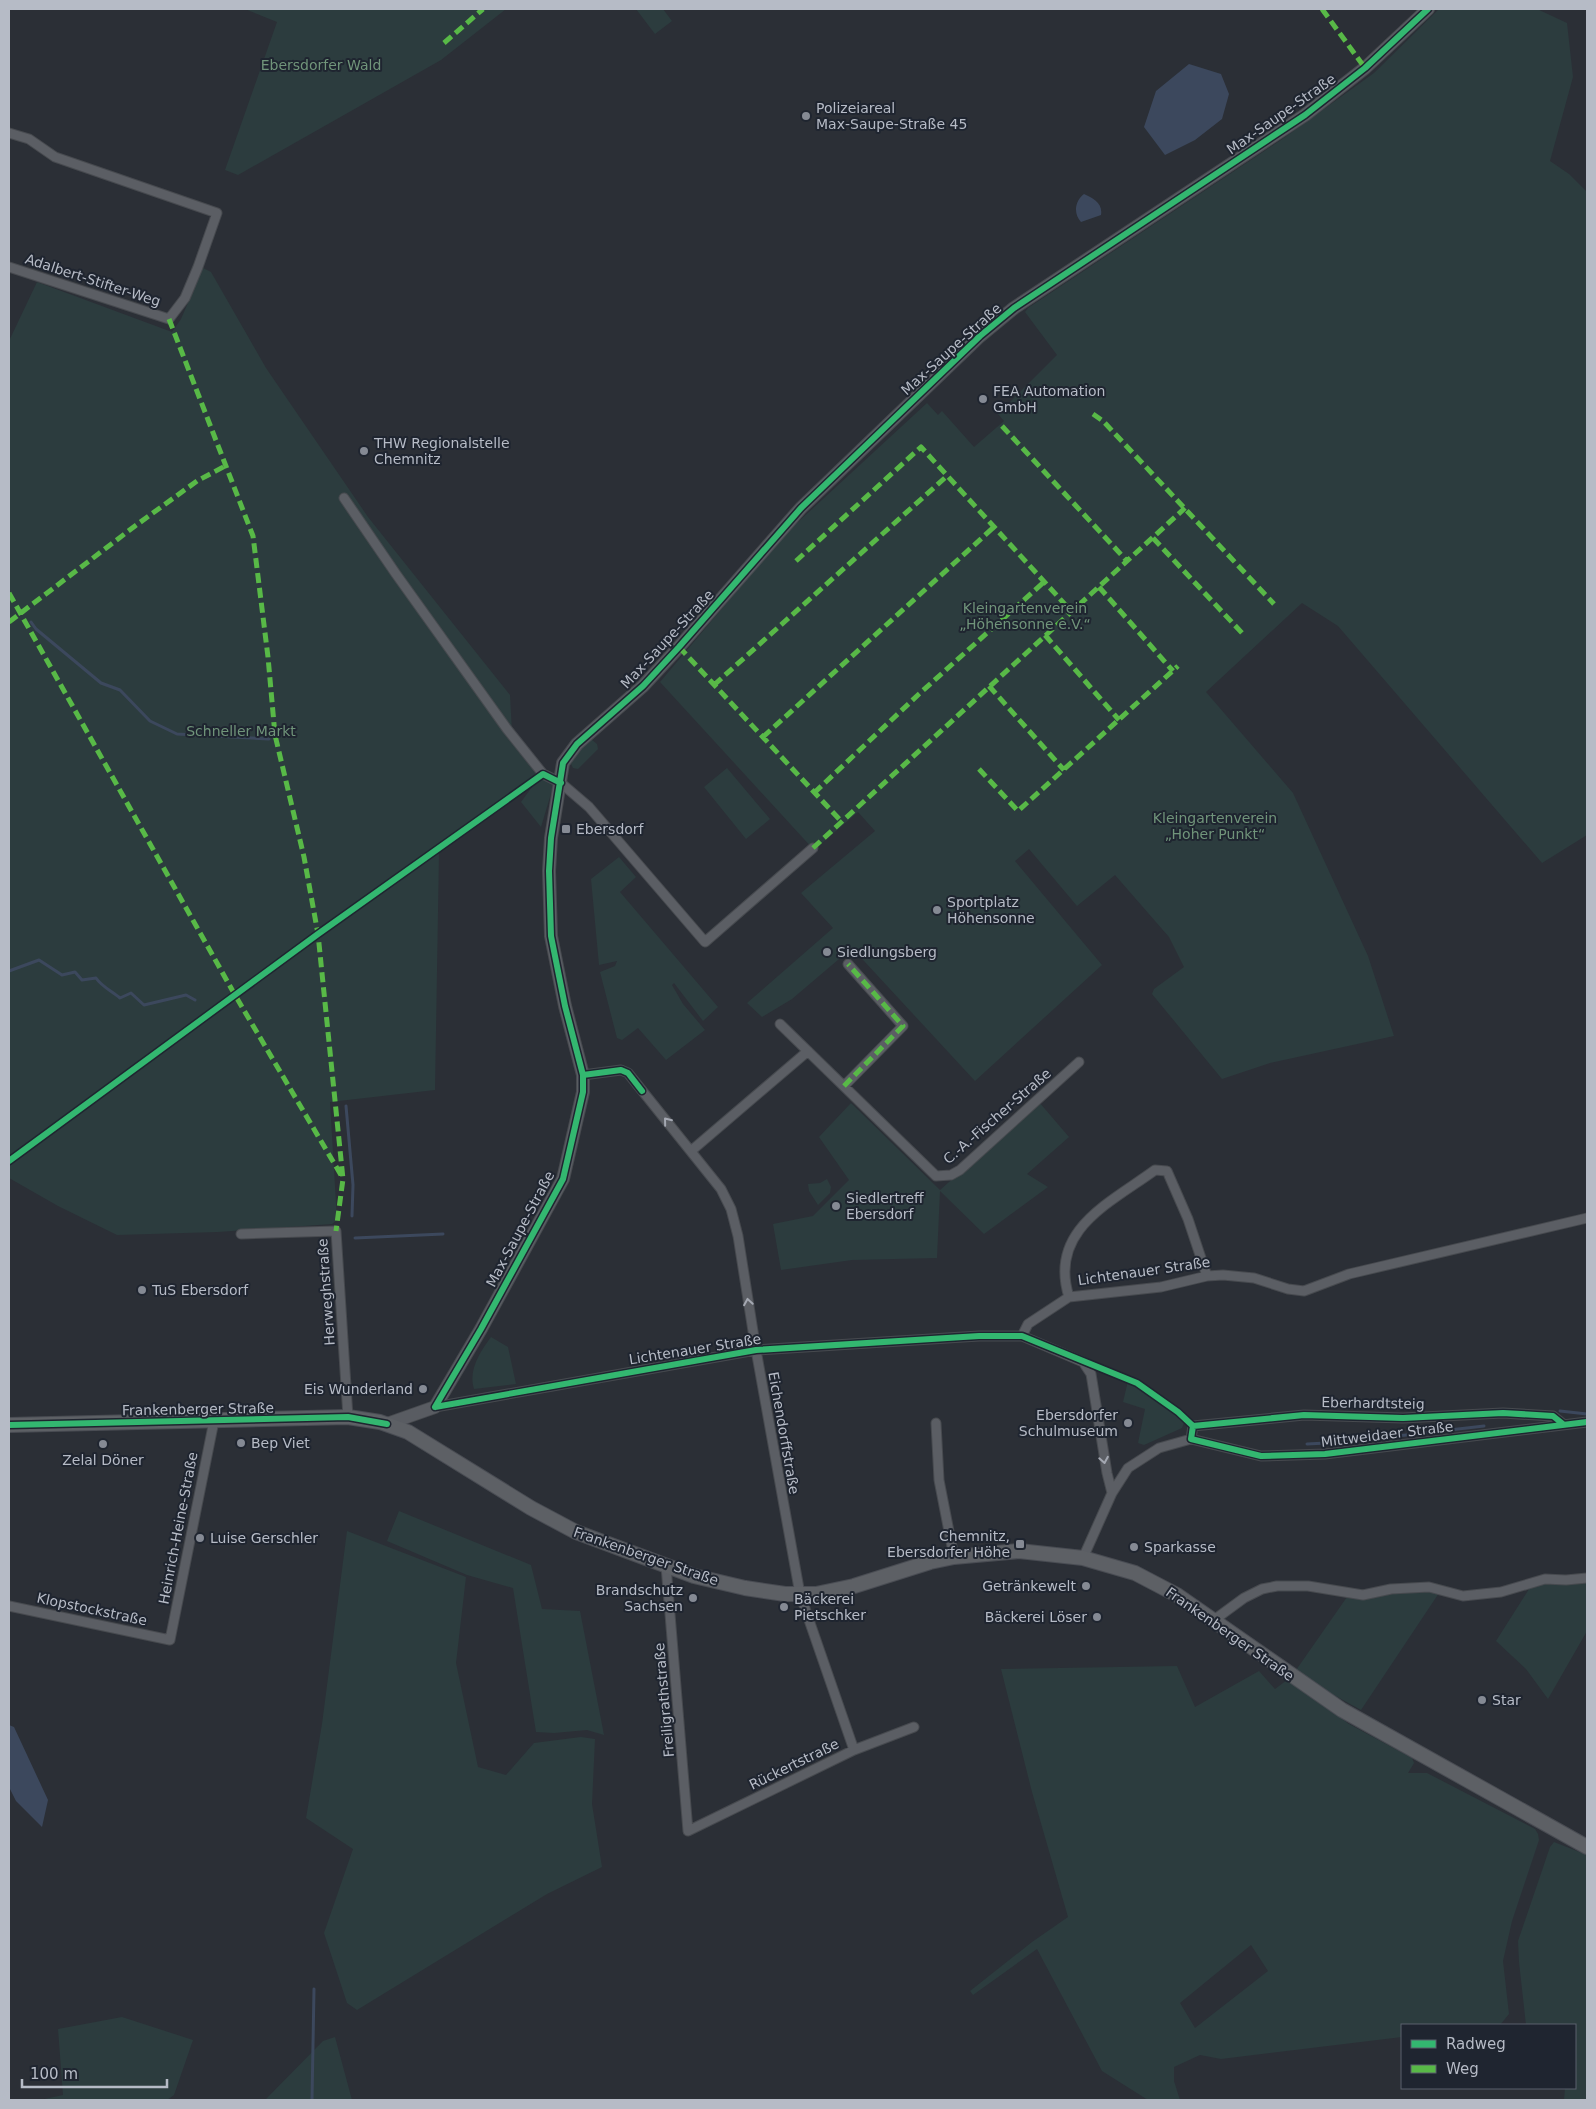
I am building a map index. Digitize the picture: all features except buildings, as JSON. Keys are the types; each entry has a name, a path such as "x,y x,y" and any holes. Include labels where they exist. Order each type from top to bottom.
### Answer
{"main road":[{"name":"Frankenberger Straße","path":"9,1425 348,1417 387,1424 408,1432 559,1524 694,1576 745,1588 800,1594 840,1589 954,1557 1019,1551 1083,1558 1134,1573 1177,1595 1302,1684 1342,1710 1587,1847"}],"street":[{"name":"Max-Saupe-Straße","path":"435,1407 563,1179 583,1092 583,1075 564,1006 552,936 549,871 551,838 563,764 577,744 643,686 801,508 980,336 1014,308 1305,116 1365,68 1428,9"},
{"name":"Adalbert-Stifter-Weg","path":"9,133 29,139 55,157 217,212 185,298 169,320 9,267"},
{"path":"344,498 396,574 508,729 543,774 561,783 589,806 705,942 813,848"},
{"path":"844,1086 903,1026 848,964"},
{"name":"C.-A.-Fischer-Straße","path":"780,1024 936,1176 951,1175 960,1170 1079,1062"},
{"path":"691,1151 808,1051"},
{"name":"Eichendorffstraße","path":"583,1075 621,1070 628,1073 721,1189 731,1209 738,1236 756,1350 800,1594 854,1750"},
{"path":"1069,1297 1064,1282 1066,1256 1070,1242 1079,1227 1092,1215 1155,1170 1167,1171 1188,1219 1207,1276"},
{"name":"Lichtenauer Straße","path":"387,1424 435,1407 756,1350 970,1337 1022,1336 1028,1324 1069,1297 1161,1286 1207,1276 1223,1275 1254,1278 1288,1289 1304,1291 1349,1274 1587,1218"},
{"name":"Herweghstraße","path":"241,1234 336,1231 348,1417"},
{"path":"1022,1336 1083,1362 1091,1374 1106,1474 1112,1493"},
{"name":"Eberhardtsteig","path":"1191,1439 1193,1426 1304,1415 1403,1418 1503,1413 1553,1416 1563,1424"},
{"name":"Heinrich-Heine-Straße","path":"170,1640 214,1421"},
{"name":"Mittweidaer Straße","path":"1083,1558 1112,1493 1128,1468 1159,1448 1191,1439 1261,1456 1325,1454 1587,1422"},
{"path":"936,1423 939,1480 954,1557"},
{"name":"Freiligrathstraße","path":"666,1566 688,1831"},
{"path":"1214,1620 1244,1598 1262,1589 1277,1586 1308,1586 1363,1596 1391,1589 1429,1587 1463,1596 1501,1592 1545,1579 1587,1578"},
{"name":"Klopstockstraße","path":"9,1606 170,1640"},
{"name":"Rückertstraße","path":"688,1831 854,1750 914,1727"}],"green space":[{"name":"Ebersdorfer Wald","path":"245,9 506,9 441,60 238,175 225,170 277,22"},
{"path":"636,9 663,9 672,21 655,34"},
{"path":"1439,9 1537,9 1567,23 1573,77 1550,161 1569,174 1587,192 1587,835 1542,863 1338,626 1302,603 1206,692 1293,793 1368,956 1394,1036 1270,1063 1222,1079 1152,994 1154,989 1184,967 1169,937 1115,875 1077,906 1029,849 1015,861 1102,965 975,1081 852,948 792,999 762,1017 747,1003 833,928 801,893 875,831 858,812 814,850 660,682 784,535 927,403 938,415 942,411 974,447 1004,421 998,414 1057,355 1025,312 1028,308 1281,140 1374,73"},
{"name":"Schneller Markt","path":"203,268 211,272 266,368 368,517 510,695 512,732 545,772 555,780 541,827 521,802 540,776 439,853 435,1090 330,1102 337,1220 332,1224 218,1232 117,1235 58,1206 9,1178 9,341 37,282 172,332 181,319"},
{"path":"591,739 597,744 598,749 578,769 573,768 571,764 575,753"},
{"path":"727,768 770,819 746,839 704,787"},
{"path":"619,857 636,877 620,892 718,1007 703,1021 674,983 672,985 683,1004 705,1030 666,1060 638,1028 622,1040 617,1038 600,972 615,966 617,961 599,965 591,879"},
{"path":"1039,1102 1069,1137 1027,1174 1048,1187 984,1234 940,1191 937,1258 852,1260 781,1270 773,1224 813,1216 849,1180 819,1137 851,1103 940,1190"},
{"path":"827,1179 831,1187 830,1193 818,1205 809,1191 808,1184 820,1183"},
{"path":"491,1337 508,1347 516,1384 474,1389 474,1368 479,1355"},
{"path":"1128,1381 1181,1418 1184,1423 1182,1428 1144,1445 1138,1443 1145,1409 1123,1402"},
{"path":"399,1511 531,1565 542,1609 580,1611 604,1735 587,1730 554,1733 536,1732 513,1588 467,1575 387,1541"},
{"path":"347,1531 466,1577 456,1663 478,1767 506,1775 534,1743 581,1737 595,1739 592,1804 602,1867 547,1894 357,2010 347,2003 324,1933 353,1849 306,1818 322,1724"},
{"path":"1587,1582 1587,1631 1548,1699 1526,1669 1496,1641 1531,1586"},
{"path":"1429,1590 1439,1593 1361,1710 1294,1673 1347,1597 1364,1598 1390,1591"},
{"path":"1177,1666 1195,1707 1259,1671 1275,1689 1287,1680 1349,1724 1412,1758 1414,1763 1408,1773 1427,1773 1535,1829 1539,1840 1512,1921 1503,1961 1509,2014 1501,2024 1401,2024 1401,2037 1221,2059 1200,2055 1174,2067 1174,2081 1180,2100 1148,2100 1102,2071 1037,1949 973,1995 970,1991 1032,1942 1068,1917 1032,1792 1001,1669","holes":["1251,1945 1268,1971 1195,2028 1180,2003"]},
{"path":"1554,1842 1587,1855 1587,2100 1564,2100 1565,2089 1576,2089 1576,2024 1526,2024 1518,1941 1550,1847"},
{"path":"122,2017 193,2040 174,2095 167,2100 40,2100 63,2095 58,2029"},
{"path":"335,2037 352,2100 265,2100 323,2041"}],"water":[{"path":"1189,64 1221,74 1229,94 1222,119 1195,140 1165,155 1144,127 1156,91"},
{"path":"1084,194 1099,204 1101,215 1081,222 1077,215 1076,207"},
{"path":"9,1725 14,1727 48,1800 42,1827 16,1801 9,1787"}],"waterway":[{"path":"31,622 36,629 101,683 120,690 150,721 177,734 269,739"},
{"path":"9,971 39,960 62,975 75,972 82,980 96,978 120,998 131,993 144,1005 186,995 195,1000"},
{"path":"346,1106 353,1185 352,1216"},
{"path":"355,1238 443,1234"},
{"path":"1560,1411 1587,1414"},
{"path":"1307,1444 1346,1442 1484,1426"},
{"path":"312,2100 314,1989"}],"marked path":[{"path":"444,43 483,9"},
{"path":"1322,9 1365,68"},
{"path":"169,319 253,536 268,657 275,735 304,857 318,934 343,1179 336,1231"},
{"path":"1093,414 1103,421 1274,604"},
{"path":"1002,426 1127,561"},
{"path":"796,561 921,447 1071,611"},
{"path":"9,622 197,481 227,465"},
{"path":"714,685 947,476"},
{"path":"813,848 1185,508"},
{"path":"763,737 994,527"},
{"path":"1153,538 1243,634"},
{"path":"814,793 919,694 1044,582"},
{"path":"1099,587 1173,671"},
{"path":"9,593 235,995 341,1175"},
{"path":"1045,635 1119,720"},
{"path":"679,647 841,821"},
{"path":"979,769 1018,811 1178,666"},
{"path":"989,686 1064,770"},
{"path":"844,1086 903,1026 848,964"}],"cycle path":[{"path":"435,1407 481,1329 563,1179 583,1092 583,1075 565,1006 551,936 549,871 551,838 563,763 577,744 643,686 801,508 980,336 1014,308 1305,115 1365,68 1428,9"},
{"path":"9,1161 318,934 543,774 561,783"},
{"path":"583,1075 621,1070 628,1073 642,1091"},
{"path":"435,1407 756,1350 979,1336 1022,1336 1137,1383 1178,1412 1193,1426 1304,1415 1403,1418 1503,1413 1553,1416 1563,1424"},
{"path":"9,1425 348,1417 387,1424"},
{"path":"1193,1426 1191,1439 1261,1456 1325,1454 1587,1422"}],"place":[{"name":"Polizeiareal Max-Saupe-Straße 45","path":"806,116"},
{"name":"FEA Automation GmbH","path":"983,399"},
{"name":"THW Regionalstelle Chemnitz","path":"364,451"},
{"name":"Ebersdorf","path":"566,829"},
{"name":"Sportplatz Höhensonne","path":"937,910"},
{"name":"Siedlungsberg","path":"827,952"},
{"name":"Siedlertreff Ebersdorf","path":"836,1206"},
{"name":"TuS Ebersdorf","path":"142,1290"},
{"name":"Eis Wunderland","path":"423,1389"},
{"name":"Ebersdorfer Schulmuseum","path":"1128,1423"},
{"name":"Bep Viet","path":"241,1443"},
{"name":"Zelal Döner","path":"103,1444"},
{"name":"Luise Gerschler","path":"200,1538"},
{"name":"Chemnitz, Ebersdorfer Höhe","path":"1020,1544"},
{"name":"Sparkasse","path":"1134,1547"},
{"name":"Getränkewelt","path":"1086,1586"},
{"name":"Brandschutz Sachsen","path":"693,1598"},
{"name":"Bäckerei Pietschker","path":"784,1607"},
{"name":"Bäckerei Löser","path":"1097,1617"},
{"name":"Star","path":"1482,1700"}],"park label":[{"name":"Kleingartenverein „Höhensonne e.V.“","path":"1025,616"},
{"name":"Kleingartenverein „Hoher Punkt“","path":"1215,826"}]}
